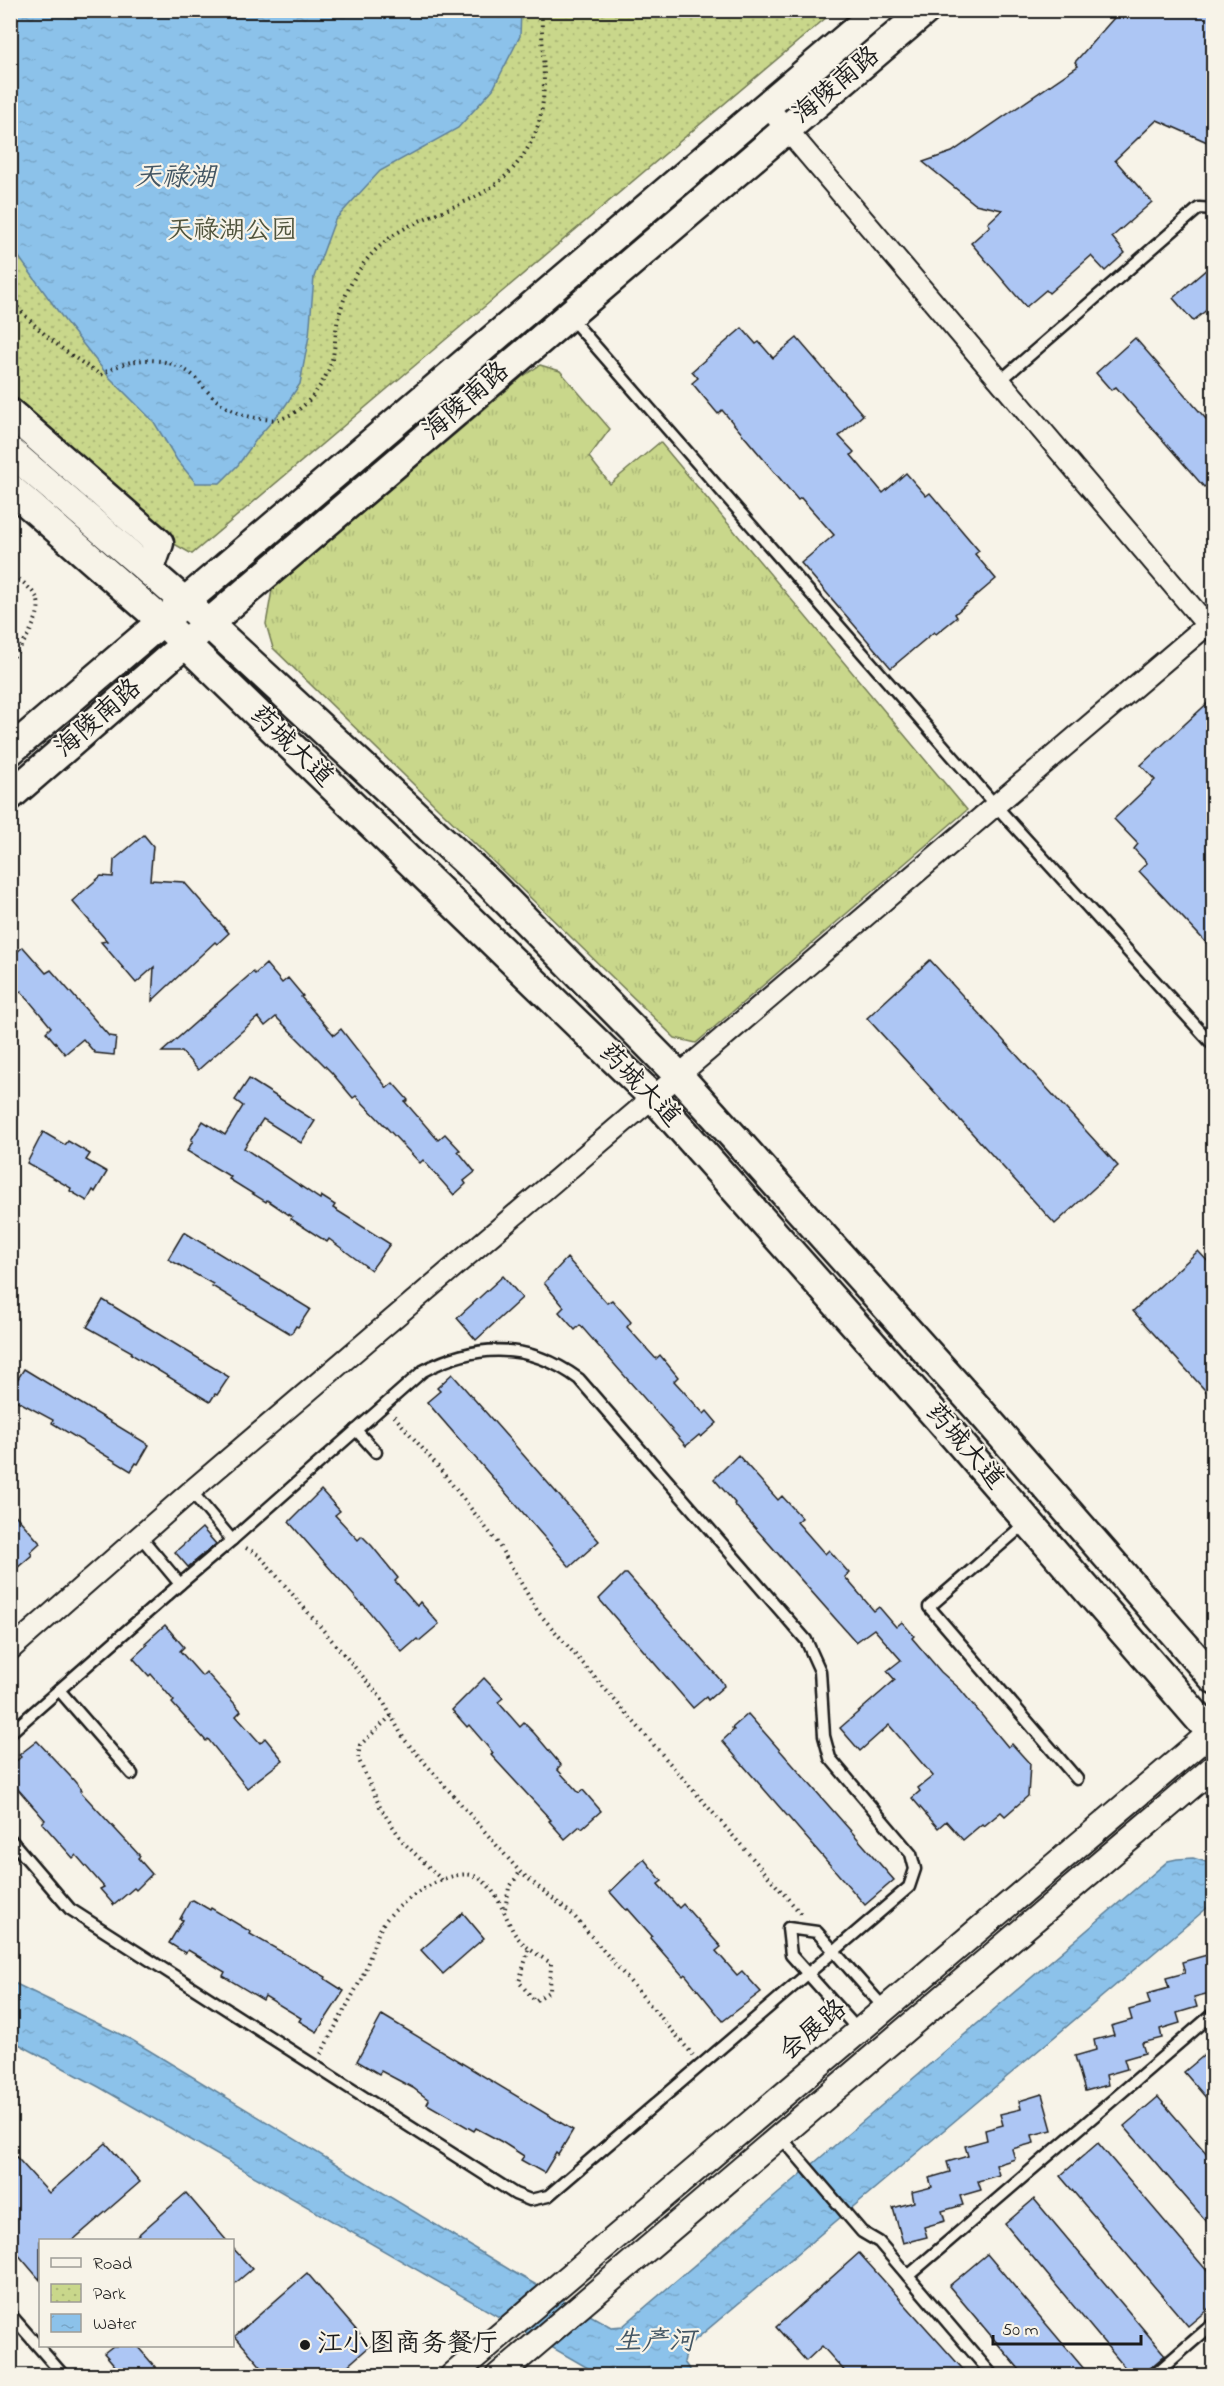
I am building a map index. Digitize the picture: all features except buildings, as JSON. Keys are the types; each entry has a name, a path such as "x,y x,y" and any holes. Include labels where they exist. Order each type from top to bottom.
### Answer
{"main road":[{"name":"海陵南路","path":"10,751 879,10"},
{"name":"海陵南路","path":"10,796 926,10"},
{"path":"10,413 159,543 149,571"},
{"name":"药城大道","path":"10,452 186,603 490,884 679,1076 980,1411 1214,1679"},
{"name":"药城大道","path":"10,488 163,622 654,1098 1212,1733"}],"street":[{"path":"10,1650 191,1491 995,805 1210,625 767,106"},
{"name":"会展路","path":"452,2376 1212,1733"},
{"path":"498,2376 1214,1767"}],"lane":[{"path":"1000,381 1199,208 1214,209"},
{"path":"568,315 995,805 1214,1046"},
{"path":"10,1733 423,1371 461,1355 481,1351 522,1353 562,1366 579,1379 806,1640 820,1671 824,1736 830,1758 907,1848 915,1869 913,1878 903,1894 548,2196 530,2200 515,2194 70,1910 10,1839"},
{"path":"356,1430 376,1452"},
{"path":"191,1491 232,1540"},
{"path":"1028,1521 929,1607 1077,1779"},
{"path":"140,1536 180,1584"},
{"path":"59,1690 132,1774"},
{"path":"859,2031 791,1955 788,1928 817,1932 885,2009"},
{"path":"908,2276 1214,2013"},
{"path":"780,2136 862,2232 879,2242 993,2376"},
{"path":"10,2314 64,2376"},
{"path":"1153,2376 1214,2323"}],"path":[{"path":"10,298 22,314 64,352 100,375 116,366 133,361 163,362 190,374 215,399 234,412 257,418 282,419 304,404 322,383 333,357 335,330 346,294 354,278 378,248 410,224 481,195 511,172 523,157 542,111 544,95 542,10"},
{"path":"10,571 38,599 39,612 21,646 10,661"},
{"path":"385,1405 436,1464 497,1542 538,1612 817,1932"},
{"path":"232,1540 259,1555 381,1698 404,1739 520,1872 573,1915 701,2065"},
{"path":"391,1716 360,1745 358,1758 381,1809 404,1843 442,1880"},
{"path":"505,1909 509,1888 520,1872"},
{"path":"315,2065 362,1976 382,1925 393,1911 417,1893 442,1880 463,1874 478,1877 494,1893 505,1909 514,1932 529,1948 551,1964 550,1991 535,2001 519,1982 529,1948"}],"green space":[{"name":"天禄湖公园","path":"11,11 834,11 192,554 146,528 11,408"},
{"path":"540,365 560,371 610,429 589,457 610,484 660,442 967,810 696,1043 675,1038 273,648 266,624 272,590 522,377"}],"water":[{"name":"天禄湖","path":"10,11 521,11 520,36 493,89 458,128 380,171 335,220 314,277 309,336 300,384 238,465 220,483 196,483 177,460 154,422 109,377 11,246"},
{"name":"生产河","path":"1193,1858 1213,1864 1213,1903 688,2346 684,2362 692,2373 698,2375 600,2375 99,2087 11,2040 10,1981 132,2040 510,2270 611,2327 623,2326 1168,1861"}],"place":[{"name":"江小图商务餐厅","path":"305,2345"}]}
